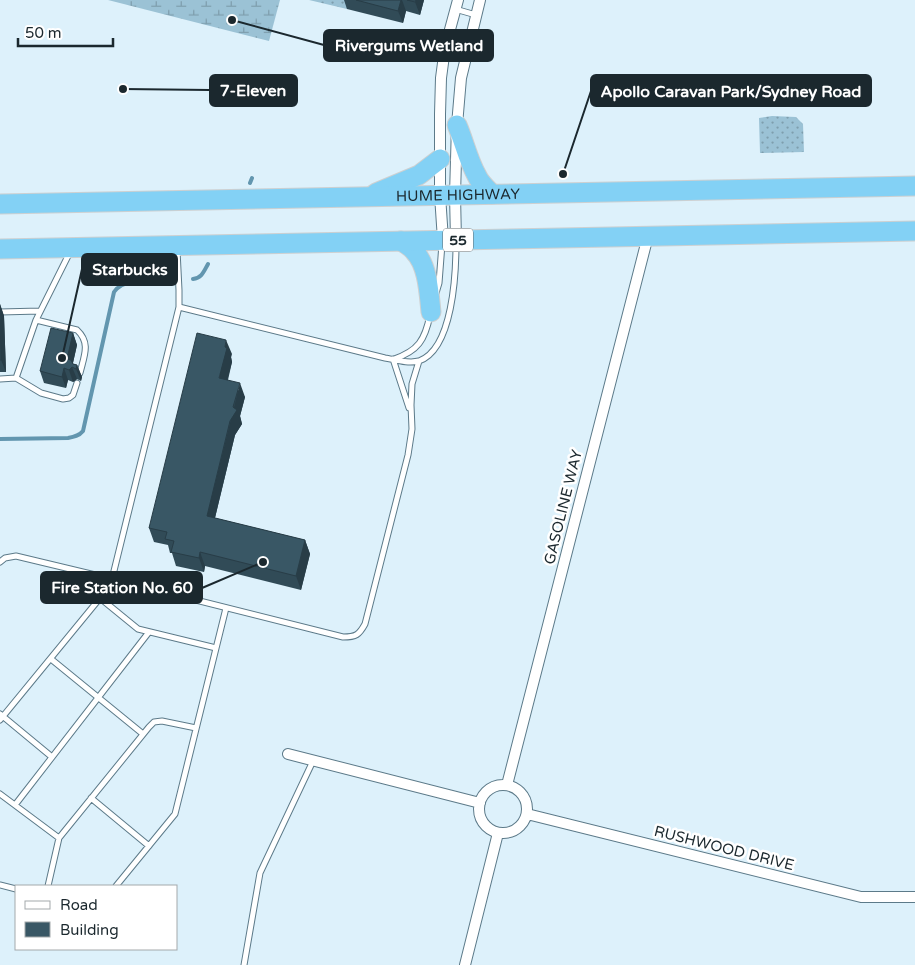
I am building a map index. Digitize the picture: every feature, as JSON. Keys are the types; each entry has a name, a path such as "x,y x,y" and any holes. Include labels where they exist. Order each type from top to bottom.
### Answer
{"highway":[{"path":"457,124 477,178 492,194"},
{"path":"368,196 419,175 440,159"},
{"name":"HUME HIGHWAY","path":"0,204 915,186"},
{"name":"55","path":"0,249 915,231"},
{"path":"402,241 414,250 422,262 428,283 431,312"}],"street":[{"path":"449,240 448,195 461,78 480,0"},
{"path":"449,240 448,195 440,159 441,78 444,48 456,4"},
{"name":"GASOLINE WAY","path":"507,785 648,236"},
{"path":"288,754 480,803"},
{"path":"507,785 521,792 527,806 527,814 524,821 513,831 498,833 485,825 479,811 480,803 487,791 493,787 507,785"},
{"name":"RUSHWOOD DRIVE","path":"527,814 861,897 915,897"},
{"path":"465,965 498,833"}],"lane":[{"path":"456,4 476,15"},
{"path":"393,359 414,350 428,329 449,240"},
{"path":"179,307 404,362 419,361 432,352 445,326 454,288 456,270 449,240"},
{"path":"52,757 1,717 105,592 112,579 179,307 180,290 177,245"},
{"path":"16,378 36,320 73,248"},
{"path":"0,312 40,311"},
{"path":"36,320 76,330 81,334 86,344 80,373"},
{"path":"393,359 412,418"},
{"path":"0,562 5,558 16,556 343,637 360,634 365,624 408,455 412,429 412,384 419,361"},
{"path":"0,379 16,378 41,393 63,399 73,395 78,383"},
{"path":"100,598 138,629 216,648"},
{"path":"117,885 175,814 226,608"},
{"path":"15,805 149,632"},
{"path":"51,659 143,734"},
{"path":"48,885 59,838 154,722 162,721 196,728"},
{"path":"244,965 260,873 314,760"},
{"path":"0,794 59,838"},
{"path":"91,798 149,846"},
{"path":"0,884 15,889"}],"green space":[{"path":"108,0 280,0 269,41"},
{"path":"309,0 349,0 347,9"},
{"path":"772,116 796,117 803,124 804,152 760,153 759,118"}],"building":[{"path":"356,0 401,0 398,11"},
{"path":"0,319 1,360 0,360"},
{"path":"51,328 73,333 67,359 77,365 76,369 72,367 69,370 64,368 62,377 40,371"},
{"path":"197,333 226,340 225,347 227,348 219,378 240,383 233,407 237,410 230,421 207,516 305,540 296,576 200,552 199,558 171,552 174,541 165,539 167,532 149,528"}],"waterway":[{"path":"250,183 252,178"},
{"path":"193,279 201,276 208,264"},
{"path":"0,439 68,438 81,433 114,292 119,287 132,282 170,280"}],"place":[{"name":"Rivergums Wetland","path":"232,20"},
{"name":"7-Eleven","path":"123,89"},
{"name":"Apollo Caravan Park/Sydney Road","path":"563,174"},
{"name":"Starbucks","path":"62,358"},
{"name":"Fire Station No. 60","path":"263,562"}]}
